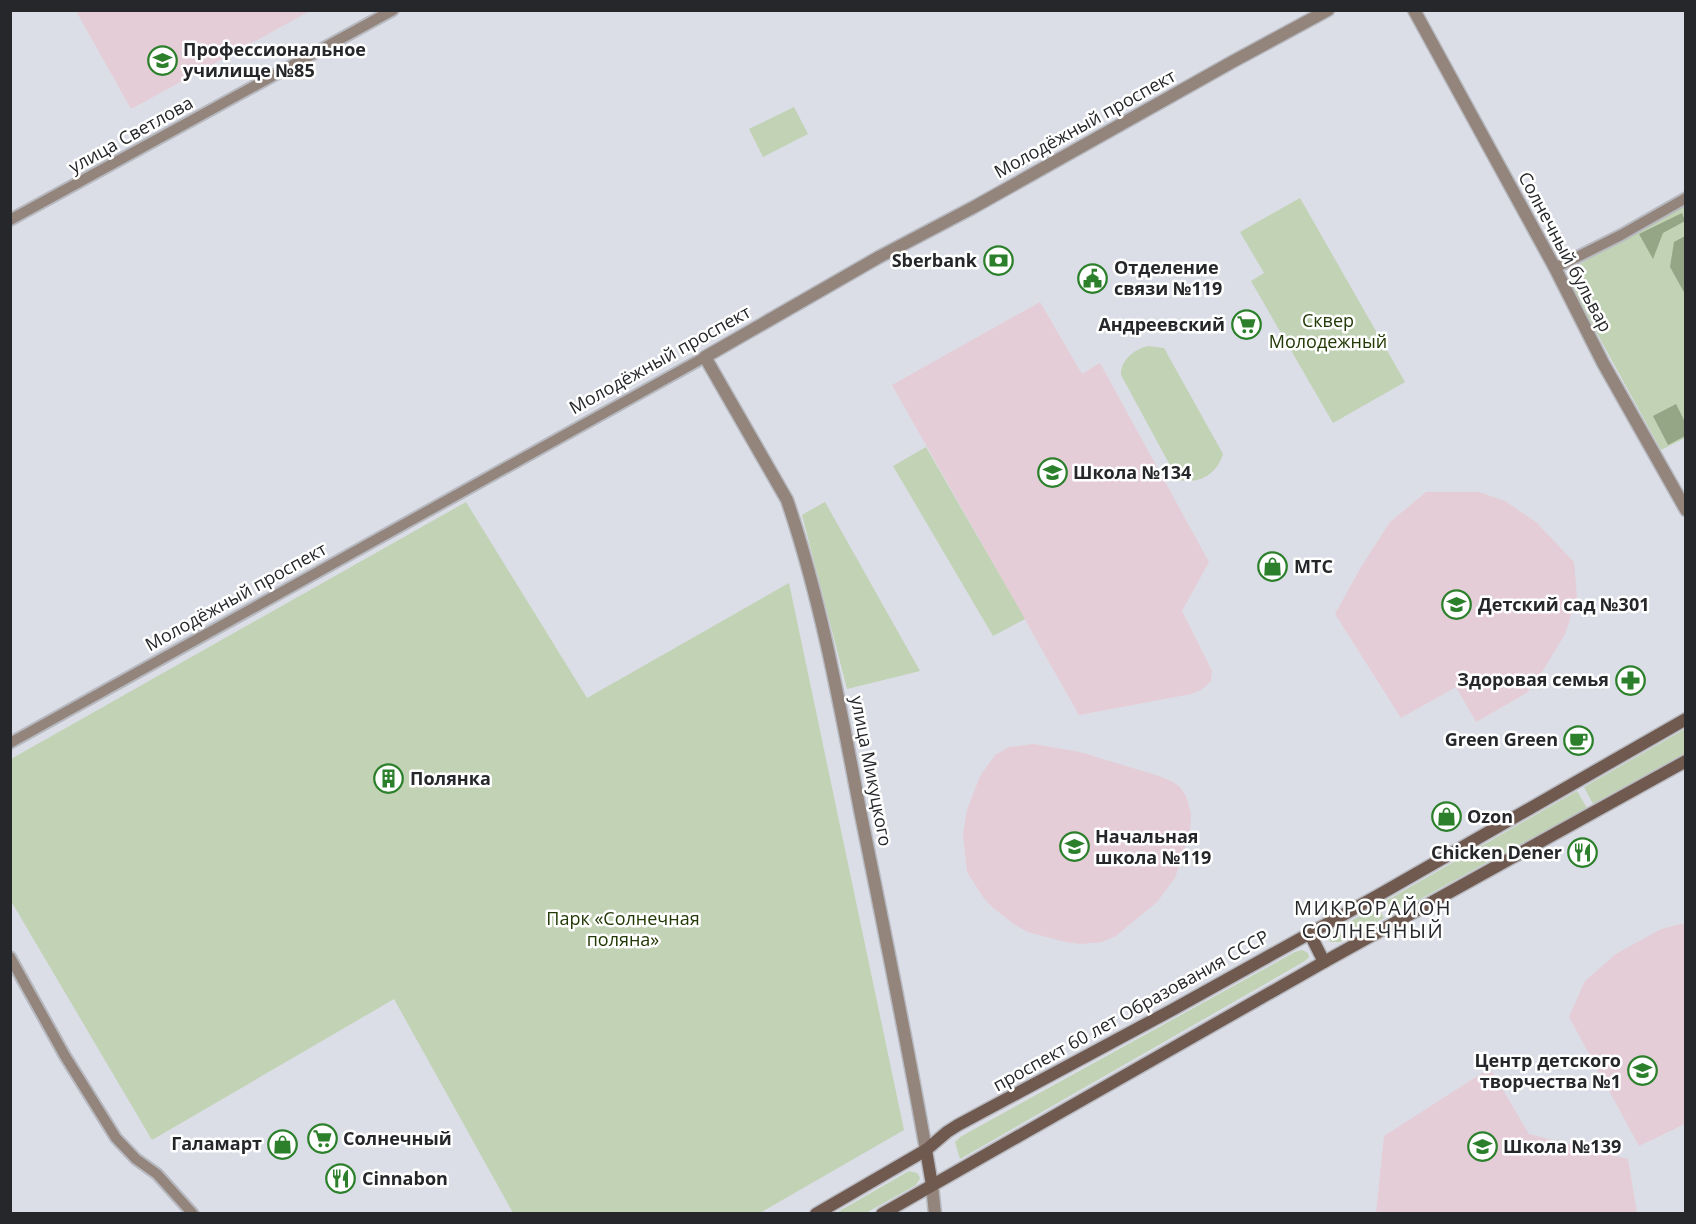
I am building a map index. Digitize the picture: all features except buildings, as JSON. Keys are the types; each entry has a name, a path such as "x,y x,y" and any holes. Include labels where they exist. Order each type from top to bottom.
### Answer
{"main road":[{"name":"проспект 60 лет Образования СССР","path":"816,1214 926,1150 958,1125 1310,934 1686,719"},
{"path":"882,1214 1324,962 1686,761"},
{"path":"1310,934 1324,962"},
{"name":"улица Микуцкого","path":"926,1150 932,1185"}],"street":[{"name":"улица Светлова","path":"10,220 393,10"},
{"name":"Молодёжный проспект","path":"10,743 705,357 879,257 1328,10"},
{"name":"Солнечный бульвар","path":"1414,10 1555,268 1603,363 1686,510"},
{"path":"1555,268 1686,198"},
{"name":"улица Микуцкого","path":"705,357 787,500 793,518 820,617 839,702 926,1150"},
{"path":"10,957 65,1056 116,1138 136,1159 157,1174 193,1214"},
{"name":"улица Микуцкого","path":"932,1185 935,1214"}],"shaded area":[{"name":"Профессиональное училище №85","path":"76,11 310,11 131,109"},
{"name":"Школа №134","path":"1040,302 1082,374 1100,363 1209,562 1182,611 1212,671 1208,684 1191,694 1079,715 892,385"},
{"name":"Детский сад №301","path":"1426,492 1479,492 1505,501 1536,522 1574,562 1577,597 1565,634 1542,672 1527,693 1476,722 1456,687 1401,718 1335,614 1361,567 1390,522"},
{"name":"Начальная школа №119","path":"1033,744 1080,752 1159,776 1180,787 1186,796 1191,813 1190,833 1175,878 1157,902 1116,936 1102,942 1081,944 1065,942 1028,932 992,907 967,872 963,834 967,810 980,776 995,755 1009,747"},
{"name":"Центр детского творчества №1","path":"1685,923 1685,1124 1639,1146 1569,1017 1585,981 1616,954 1661,929"},
{"name":"Школа №139","path":"1490,1068 1529,1134 1628,1159 1637,1213 1376,1213 1384,1136"}],"green space":[{"path":"794,107 808,134 763,157 749,129"},
{"name":"Сквер Молодежный","path":"1300,198 1405,382 1333,423 1251,281 1264,273 1240,232"},
{"path":"1685,204 1685,438 1661,450 1570,284 1571,274 1578,265"},
{"path":"1682,213 1685,221 1663,233 1653,259 1639,234"},
{"path":"1685,236 1685,294 1670,267 1674,242"},
{"path":"1148,346 1164,348 1223,454 1211,473 1200,479 1178,480 1121,375 1123,365 1129,356"},
{"path":"1676,404 1685,422 1685,436 1668,445 1653,416"},
{"path":"926,447 1025,619 993,636 893,466"},
{"name":"Парк «Солнечная поляна»","path":"466,502 587,698 789,583 904,1130 760,1213 513,1213 394,999 152,1140 11,901 11,759"},
{"path":"825,502 920,671 847,689 802,515"},
{"path":"1685,729 1685,753 1593,804 1584,787"},
{"path":"1577,791 1587,808 1391,915 1384,902"},
{"path":"1378,906 1384,918 1340,942 1330,942 1331,932"},
{"path":"1302,950 1308,953 1309,957 1305,961 960,1159 955,1142 960,1137"},
{"path":"909,1171 917,1173 920,1178 916,1185 866,1213 836,1213"}],"place":[{"name":"Профессиональное училище №85","path":"162,60"},
{"name":"Sberbank","path":"998,261"},
{"name":"Отделение связи №119","path":"1093,278"},
{"name":"Андреевский","path":"1246,325"},
{"name":"Школа №134","path":"1052,473"},
{"name":"МТС","path":"1273,567"},
{"name":"Детский сад №301","path":"1457,605"},
{"name":"Здоровая семья","path":"1630,680"},
{"name":"Green Green","path":"1579,740"},
{"name":"Полянка","path":"389,779"},
{"name":"Ozon","path":"1446,817"},
{"name":"Начальная школа №119","path":"1074,847"},
{"name":"Chicken Dener","path":"1583,853"},
{"name":"Центр детского творчества №1","path":"1642,1071"},
{"name":"Солнечный","path":"322,1139"},
{"name":"Галамарт","path":"283,1144"},
{"name":"Школа №139","path":"1482,1147"},
{"name":"Cinnabon","path":"341,1179"}],"district":[{"name":"МИКРОРАЙОН СОЛНЕЧНЫЙ","path":"1373,920"}]}
